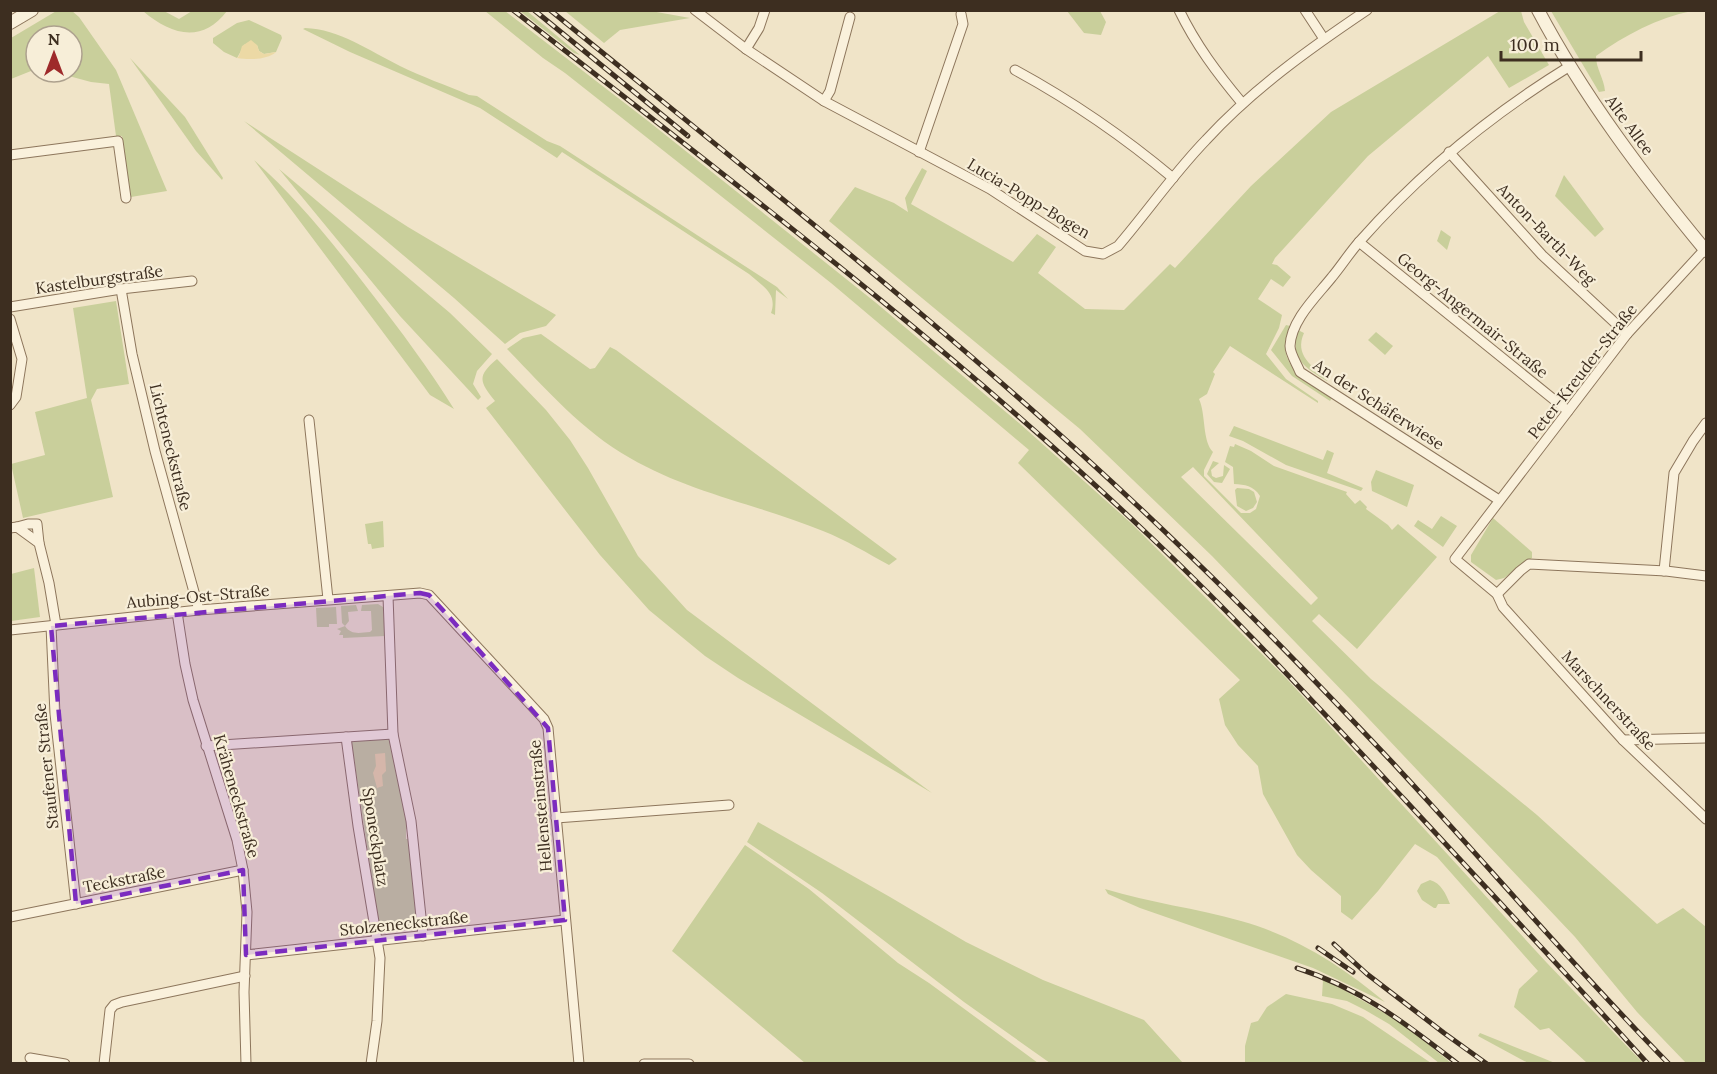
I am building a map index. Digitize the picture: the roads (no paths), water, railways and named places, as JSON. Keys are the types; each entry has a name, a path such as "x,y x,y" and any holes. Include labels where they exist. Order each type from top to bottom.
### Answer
{"street":[{"path":"10,23 32,10"},
{"name":"Lucia-Popp-Bogen","path":"695,10 746,49 824,101 990,189 1085,251 1103,254 1118,246 1173,178 1242,103 1283,69 1367,10"},
{"path":"746,49 759,27 765,10"},
{"path":"1179,10 1191,35 1212,68 1242,103"},
{"path":"1305,10 1324,39"},
{"name":"Alte Allee","path":"1538,10 1570,66 1657,190 1706,249"},
{"path":"919,152 963,24 961,14"},
{"path":"824,101 830,91 850,17"},
{"name":"An der Schäferwiese","path":"1498,500 1300,372 1290,348 1295,326 1359,242 1406,192 1449,152 1570,66"},
{"path":"1015,70 1060,94 1094,117 1127,140 1173,178"},
{"path":"10,155 118,141 126,198"},
{"name":"Anton-Barth-Weg","path":"1449,152 1541,254 1627,334"},
{"name":"Georg-Angermair-Straße","path":"1359,242 1568,411"},
{"name":"Peter-Kreuder-Straße","path":"1487,517 1627,334 1706,249"},
{"name":"Kastelburgstraße","path":"10,307 121,289 192,281"},
{"name":"Lichteneckstraße","path":"121,289 132,354 155,451 199,610"},
{"path":"10,319 22,359 16,397 10,405"},
{"path":"309,420 328,599"},
{"path":"1664,571 1674,473 1707,423"},
{"name":"Marschnerstraße","path":"1487,517 1455,559 1497,594 1503,607 1623,740 1707,819"},
{"path":"14,528 37,524 39,543"},
{"path":"14,528 39,543"},
{"name":"Staufener Straße","path":"39,543 49,583 53,625 55,714 76,904"},
{"path":"1497,594 1529,564 1664,571 1707,576"},
{"name":"Hellensteinstraße","path":"388,596 420,593 429,595 544,719 548,728 579,1064"},
{"name":"Aubing-Ost-Straße","path":"10,630 199,610 388,596"},
{"name":"Sponeckplatz","path":"388,596 393,734 411,820 423,936"},
{"name":"Kräheneckstraße","path":"177,612 187,673 206,746 237,840 243,870 247,912 246,1064"},
{"path":"206,746 393,734"},
{"name":"Sponeckplatz","path":"346,737 380,958 377,1021 371,1064"},
{"path":"1623,740 1707,738"},
{"path":"556,818 729,805"},
{"name":"Teckstraße","path":"10,917 243,870"},
{"name":"Stolzeneckstraße","path":"246,955 565,920"},
{"path":"104,1064 110,1010 114,1005 245,976"},
{"path":"30,1058 65,1064"},
{"path":"644,1064 689,1064"}],"railway":[{"path":"513,10 832,261 911,325 1065,457 1241,626 1648,1064"},
{"path":"534,10 688,136"},
{"path":"550,10 874,274 1033,410 1110,480 1239,604 1342,709 1598,990 1669,1064"},
{"path":"1334,944 1367,974 1487,1064"},
{"path":"1318,948 1353,972"},
{"path":"1297,968 1342,986 1382,1008 1458,1064"}]}
